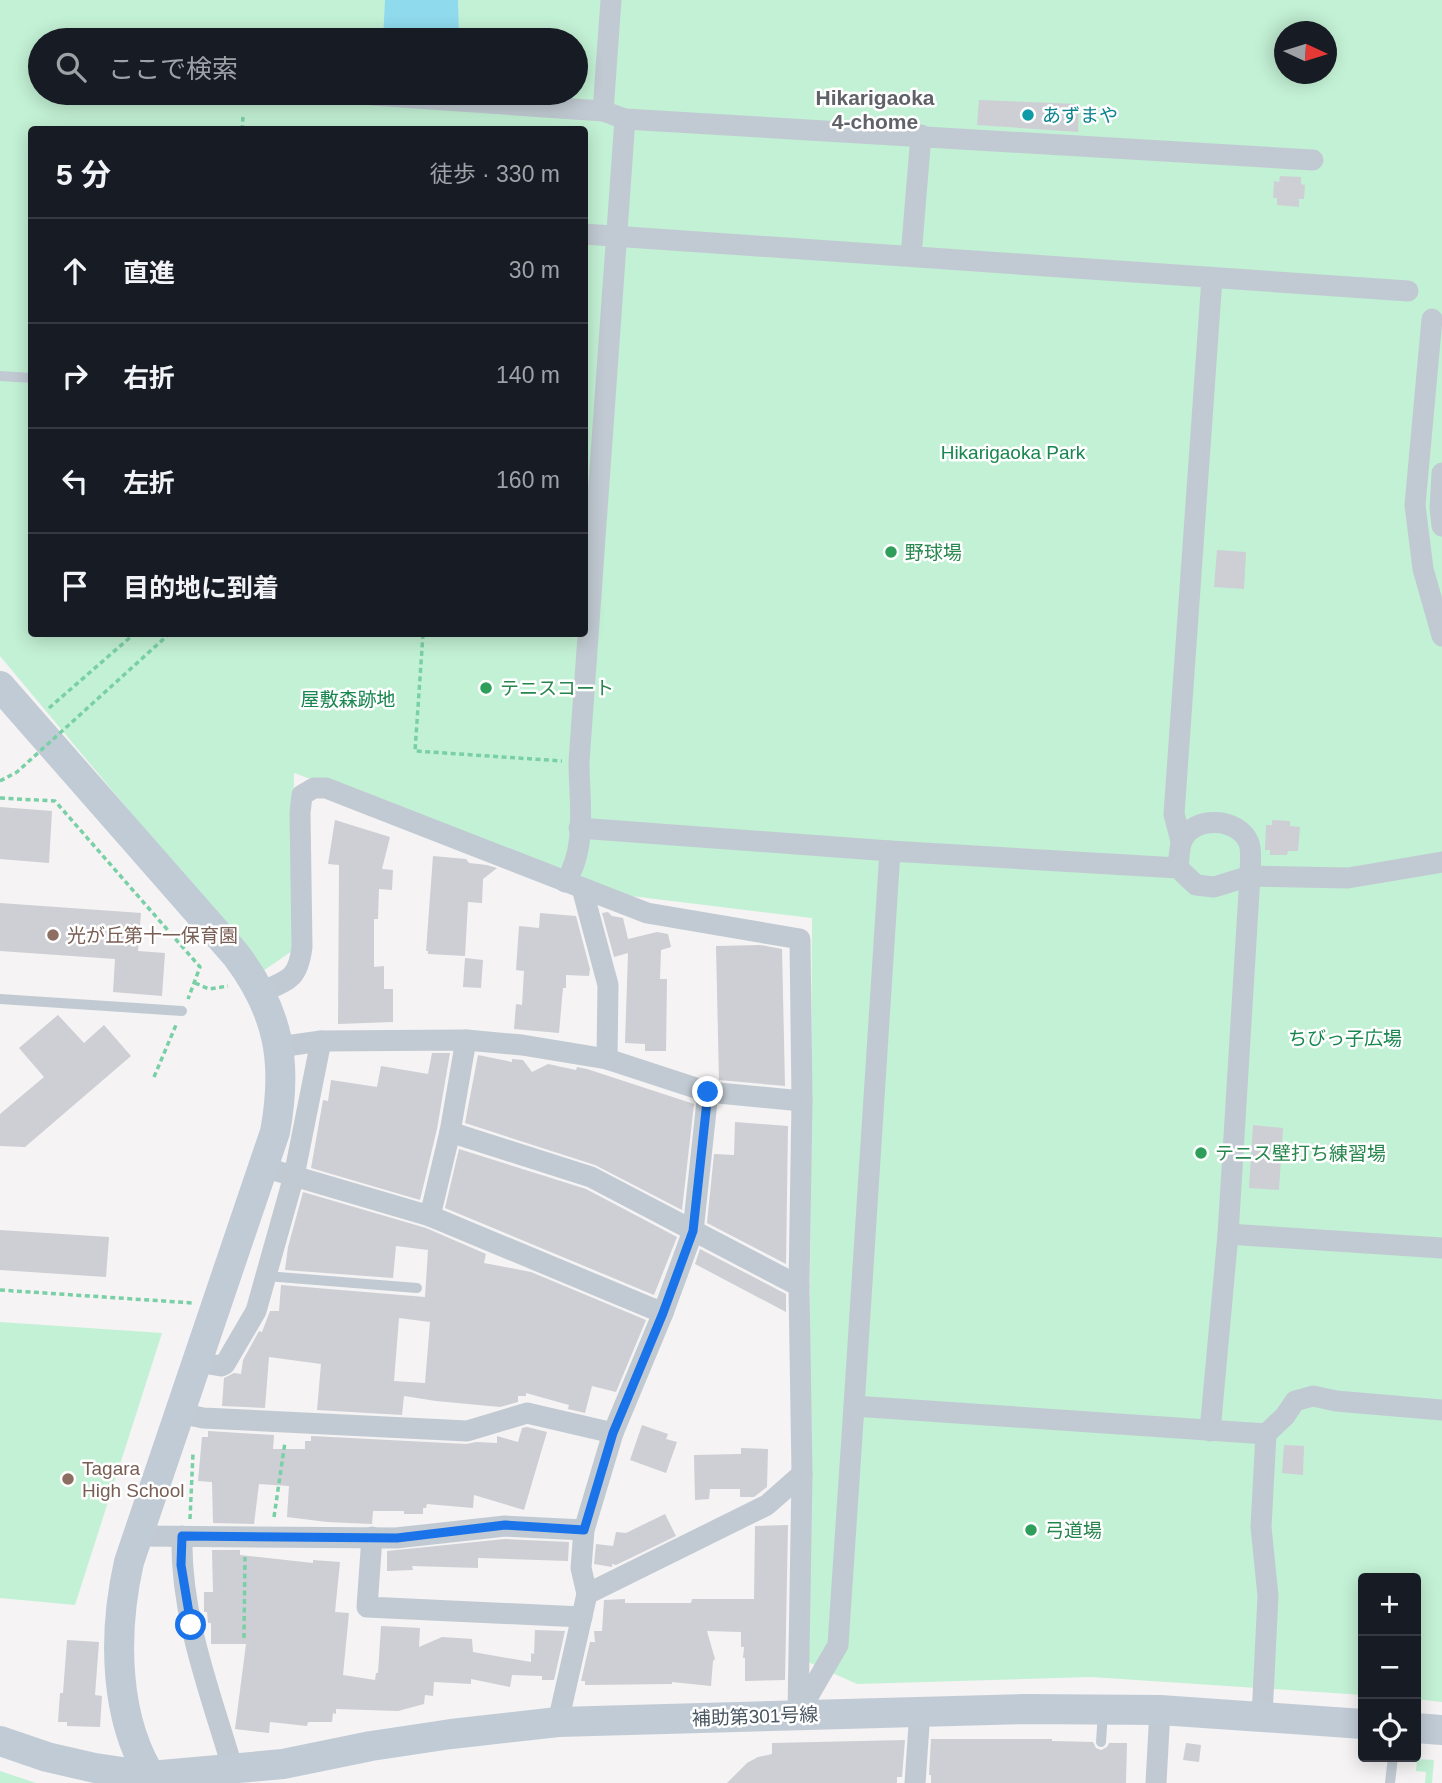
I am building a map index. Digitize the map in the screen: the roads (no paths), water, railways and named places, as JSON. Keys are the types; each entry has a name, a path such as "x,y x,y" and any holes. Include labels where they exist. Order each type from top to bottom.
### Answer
{"street":[{"path":"603,111 611,0"},
{"path":"516,105 603,111 625,118 1313,160"},
{"path":"607,1059 608,985 573,885 572,871 578,851 579,762 625,118"},
{"path":"911,256 921,135"},
{"path":"588,234 1408,291"},
{"path":"1178,868 1181,841 1174,814 1212,278"},
{"path":"1432,319 1415,505 1423,569 1442,636"},
{"path":"1442,473 1442,526"},
{"path":"0,686 236,955 257,984 279,1047 283,1075 275,1132 197,1362 188,1415 138,1536 122,1592 121,1672 125,1708 134,1745 153,1779"},
{"path":"257,984 293,976 300,965 300,813 302,795 313,788 326,788 648,913 800,939 802,1101 799,1286 802,1474 798,1714"},
{"path":"1181,841 1189,831 1210,821 1237,827 1249,843 1250,876 1227,1234 1210,1431"},
{"path":"579,828 890,851 1178,868 1196,885 1214,887 1250,876 1348,878 1442,862"},
{"path":"798,1714 838,1645 890,851"},
{"path":"279,1047 321,1041 466,1040 522,1045 607,1059 708,1092 802,1101"},
{"path":"430,1216 450,1132 466,1040"},
{"path":"197,1362 221,1366 225,1364 256,1311 295,1176 321,1041"},
{"path":"558,1722 587,1594 581,1568 584,1530 613,1433 663,1313 693,1231 708,1092"},
{"path":"450,1132 592,1177 799,1286"},
{"path":"263,1167 430,1216 663,1313"},
{"path":"1227,1234 1442,1248"},
{"path":"1262,1716 1268,1596 1261,1527 1266,1434 1285,1416 1295,1401 1313,1396 1336,1401 1442,1410"},
{"path":"854,1406 1266,1434"},
{"path":"188,1415 467,1431 527,1413 613,1433"},
{"path":"587,1594 767,1506 802,1474"},
{"path":"138,1536 397,1538 505,1525 584,1530"},
{"path":"185,1537 181,1565 191,1625 233,1770"},
{"path":"372,1537 367,1607 582,1617"},
{"name":"補助第301号線","path":"0,1741 47,1757 153,1779 283,1764 371,1746 558,1722 798,1714 1103,1709 1160,1710 1358,1724"},
{"path":"1156,1783 1160,1710"},
{"path":"915,1783 919,1712"},
{"path":"1421,1728 1442,1730"}],"lane":[{"path":"0,376 28,378"},
{"path":"0,999 182,1011"},
{"path":"266,1276 418,1288"},
{"path":"1101,1742 1103,1709"},
{"path":"1390,1783 1392,1762"}],"water":[{"path":"385,0 458,0 459,28 384,28"}],"place":[{"name":"あずまや","path":"1028,115"},
{"name":"野球場","path":"891,552"},
{"name":"テニスコート","path":"486,688"},
{"name":"光が丘第十一保育園","path":"53,935"},
{"name":"テニス壁打ち練習場","path":"1201,1153"},
{"name":"Tagara High School","path":"68,1479"},
{"name":"弓道場","path":"1031,1530"}],"district":[{"name":"Hikarigaoka 4-chome","path":"875,110"}],"park label":[{"name":"Hikarigaoka Park","path":"1013,452"},
{"name":"屋敷森跡地","path":"348,699"},
{"name":"ちびっ子広場","path":"1345,1038"}]}
